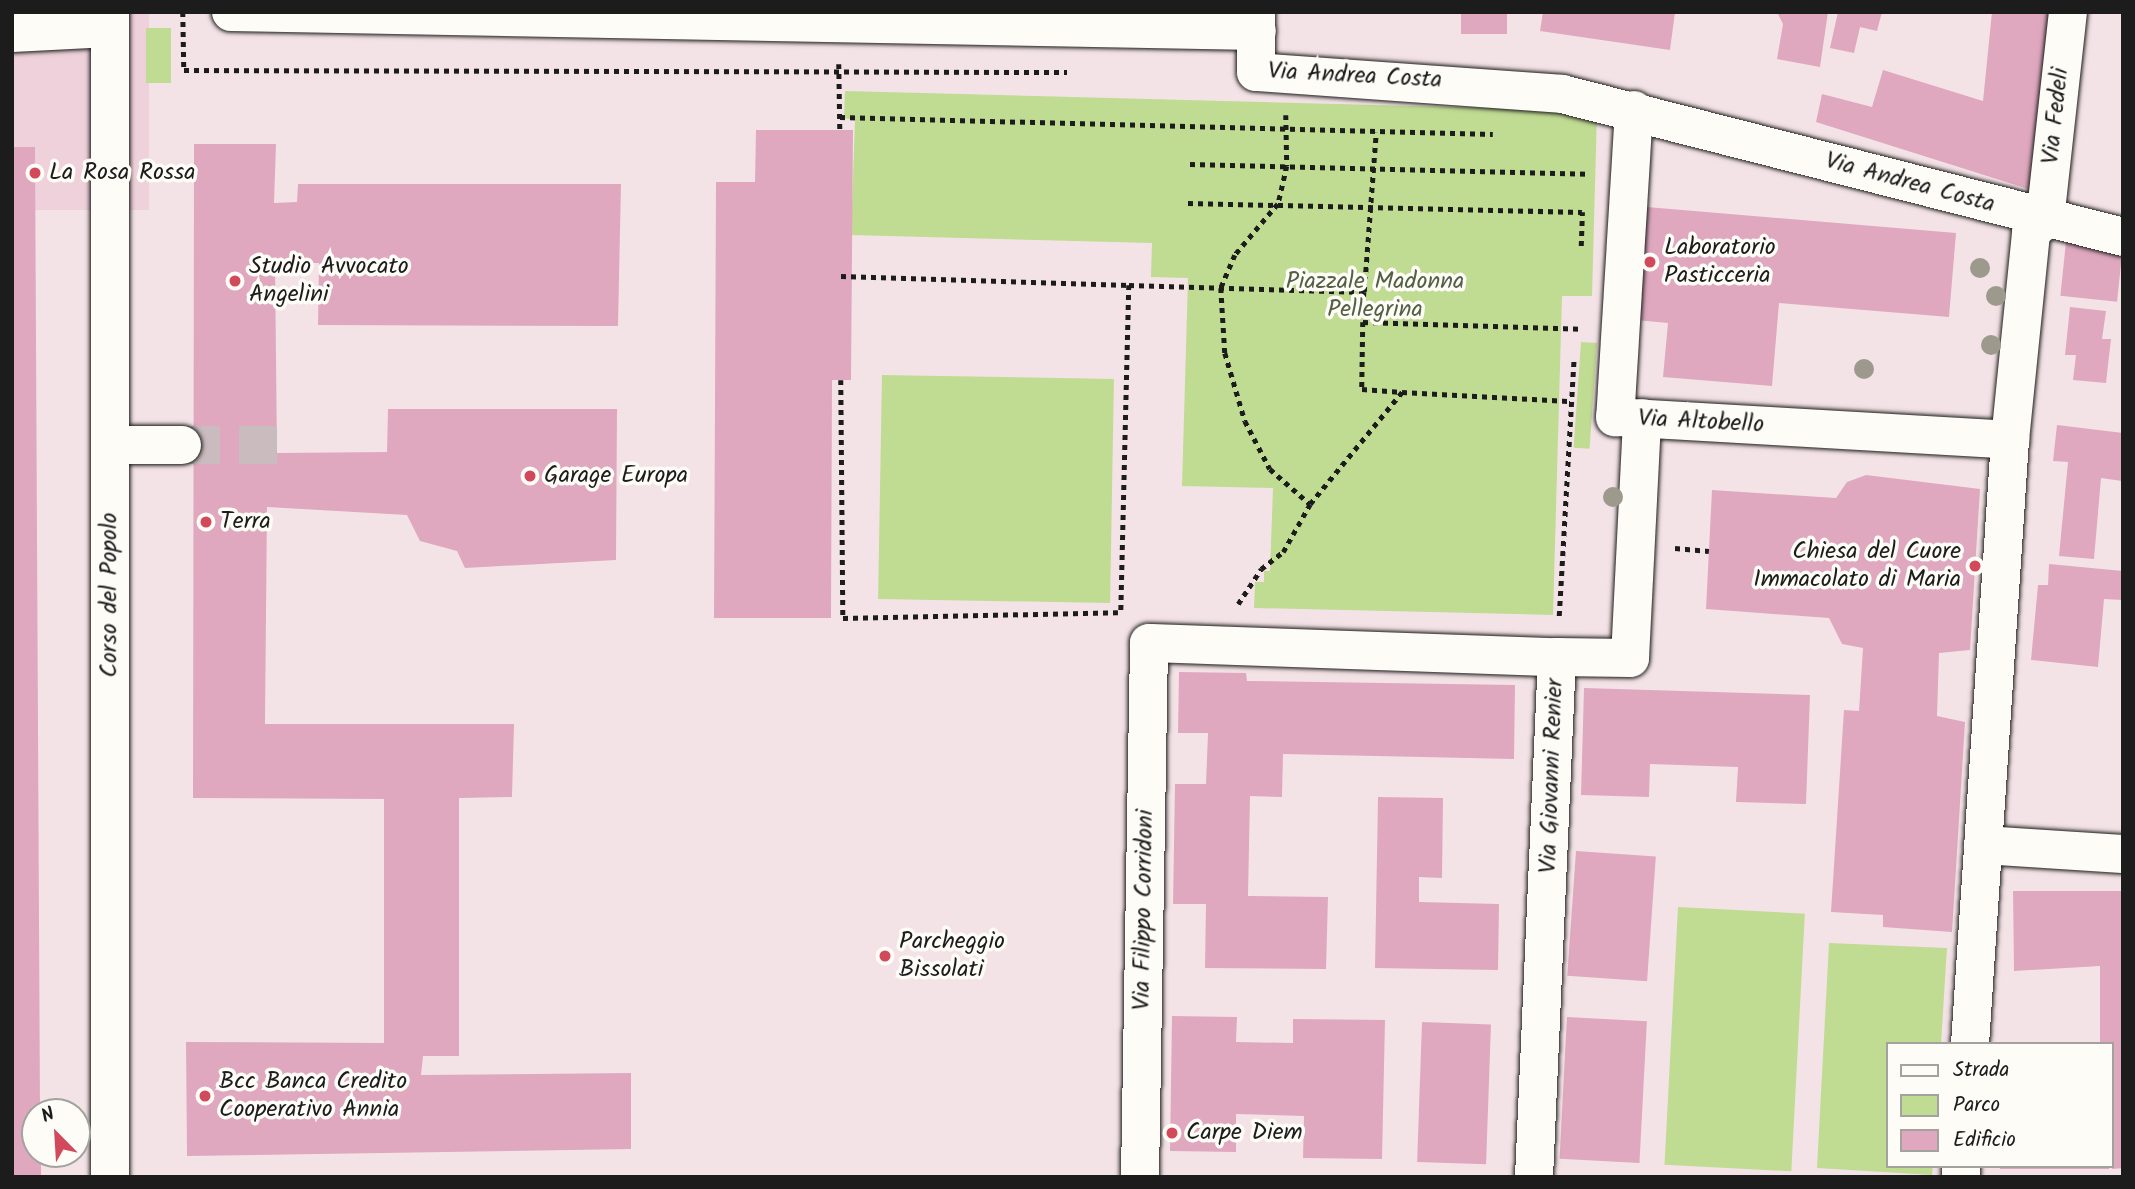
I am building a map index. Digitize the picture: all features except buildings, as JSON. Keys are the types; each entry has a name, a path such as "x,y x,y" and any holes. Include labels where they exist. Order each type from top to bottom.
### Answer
{"street":[{"name":"Via Andrea Costa","path":"231,12 1256,22 1256,72 1453,82 1634,110 2045,220 2123,237"},
{"name":"Via Fedeli","path":"2045,220 2068,12"},
{"path":"12,33 110,20"},
{"name":"Corso del Popolo","path":"110,20 110,1177"},
{"name":"Via Altobello","path":"1634,110 1615,417 2010,440"},
{"path":"1969,1042 2010,440 2031,232 2045,220"},
{"path":"1557,657 1630,658 1647,419"},
{"path":"110,445 182,445"},
{"name":"Via Giovanni Renier","path":"1139,628 1557,657 1534,1177"},
{"name":"Via Filippo Corridoni","path":"1139,628 1140,1177"},
{"path":"1983,845 2123,854"}],"path":[{"path":"183,12 184,70 839,74 1075,72"},
{"path":"839,20 840,130"},
{"path":"1286,73 1287,166 1278,204 1235,255 1222,288 1225,353 1245,421 1270,469 1310,504"},
{"path":"840,117 1376,132 1364,292 1362,389 1568,401"},
{"path":"1190,164 1630,176"},
{"path":"1188,203 1371,205 1627,213"},
{"path":"1580,254 1582,212"},
{"path":"841,276 1364,292"},
{"path":"1118,612 1129,285"},
{"path":"1576,341 1578,318"},
{"path":"1363,322 1620,330"},
{"path":"1557,657 1568,401 1574,353"},
{"path":"841,380 843,618 1118,612 1139,628"},
{"path":"1247,613 1233,613 1261,569 1283,552 1310,504 1402,392"},
{"path":"1659,547 1709,551"},
{"path":"1553,615 1559,615"}],"shaded area":[{"path":"12,12 149,12 149,210 12,210"}],"green space":[{"path":"146,28 171,28 171,83 146,83"},
{"name":"Piazzale Madonna Pellegrina","path":"845,91 1597,111 1592,296 1562,296 1553,615 1254,608 1255,582 1264,582 1264,571 1270,571 1273,488 1182,486 1188,278 1151,277 1152,243 851,235 855,120 844,118"},
{"path":"1581,342 1597,343 1590,449 1574,448"},
{"path":"882,375 1114,379 1110,603 878,599"},
{"path":"1678,907 1805,914 1791,1171 1664,1165"},
{"path":"1829,943 1947,948 1941,1042 1886,1042 1886,1168 1933,1168 1932,1175 1817,1168"}],"tunnel":[{"path":"182,445 279,445"}],"place":[{"name":"La Rosa Rossa","path":"35,173"},
{"name":"Laboratorio Pasticceria","path":"1650,262"},
{"name":"Studio Avvocato Angelini","path":"235,281"},
{"name":"Garage Europa","path":"530,476"},
{"name":"Terra","path":"206,522"},
{"name":"Chiesa del Cuore Immacolato di Maria","path":"1975,566"},
{"name":"Parcheggio Bissolati","path":"885,956"},
{"name":"Bcc Banca Credito Cooperativo Annia","path":"205,1096"},
{"name":"Carpe Diem","path":"1172,1133"}]}
